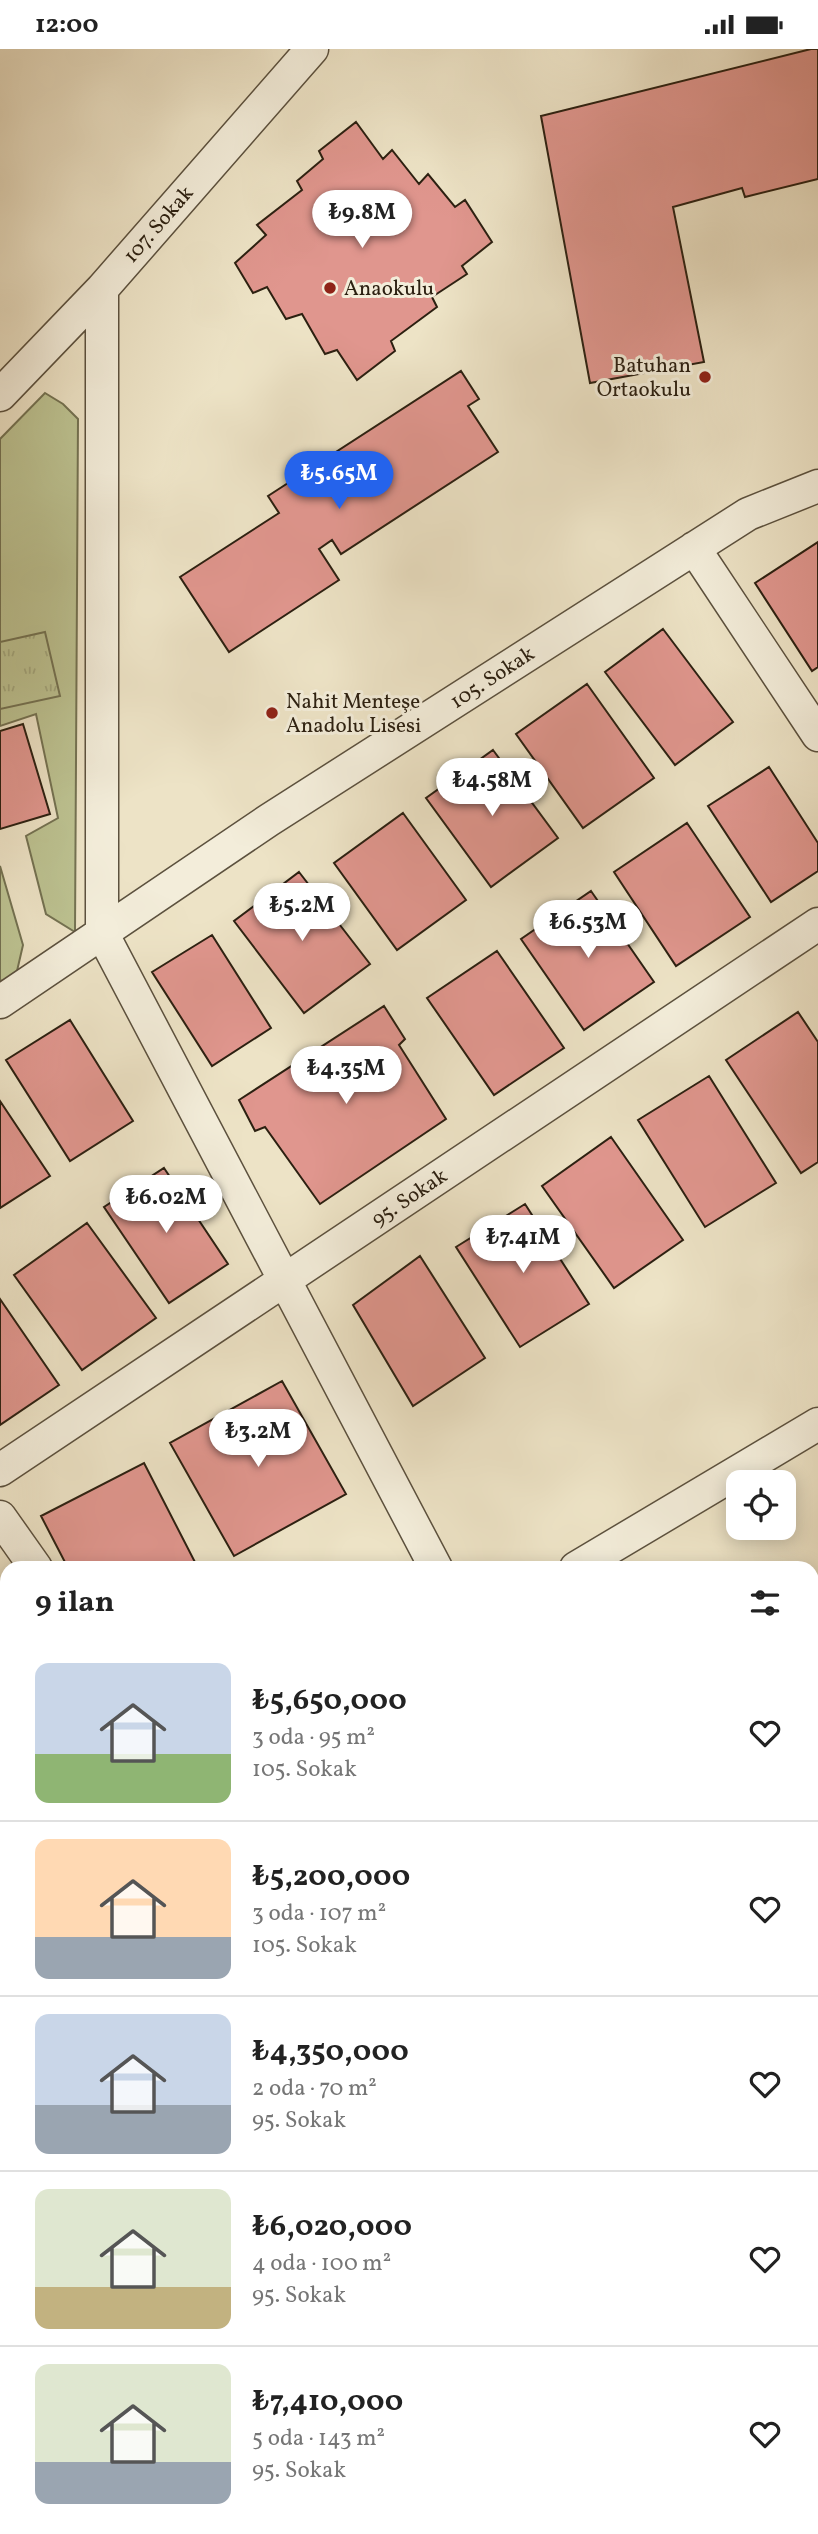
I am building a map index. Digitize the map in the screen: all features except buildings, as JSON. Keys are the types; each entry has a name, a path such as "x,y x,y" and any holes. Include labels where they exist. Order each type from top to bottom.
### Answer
{"street":[{"name":"107. Sokak","path":"0,395 102,289 312,49"},
{"path":"102,289 102,933 432,1561"},
{"name":"105. Sokak","path":"0,1002 269,820 694,548 748,514 818,486"},
{"path":"694,548 818,735"},
{"name":"95. Sokak","path":"0,1470 818,923"},
{"path":"588,1561 818,1424"},
{"path":"0,1517 31,1561"}],"green space":[{"path":"45,393 63,404 78,419 75,932 46,914 26,836 58,818 36,714 0,726 0,439"},
{"path":"45,632 60,696 0,709 0,642"},
{"path":"0,866 23,945 17,971 3,985 0,979"}],"place":[{"name":"Anaokulu","path":"330,288"},
{"name":"Batuhan Ortaokulu","path":"705,377"},
{"name":"Nahit Menteşe Anadolu Lisesi","path":"272,713"}]}
